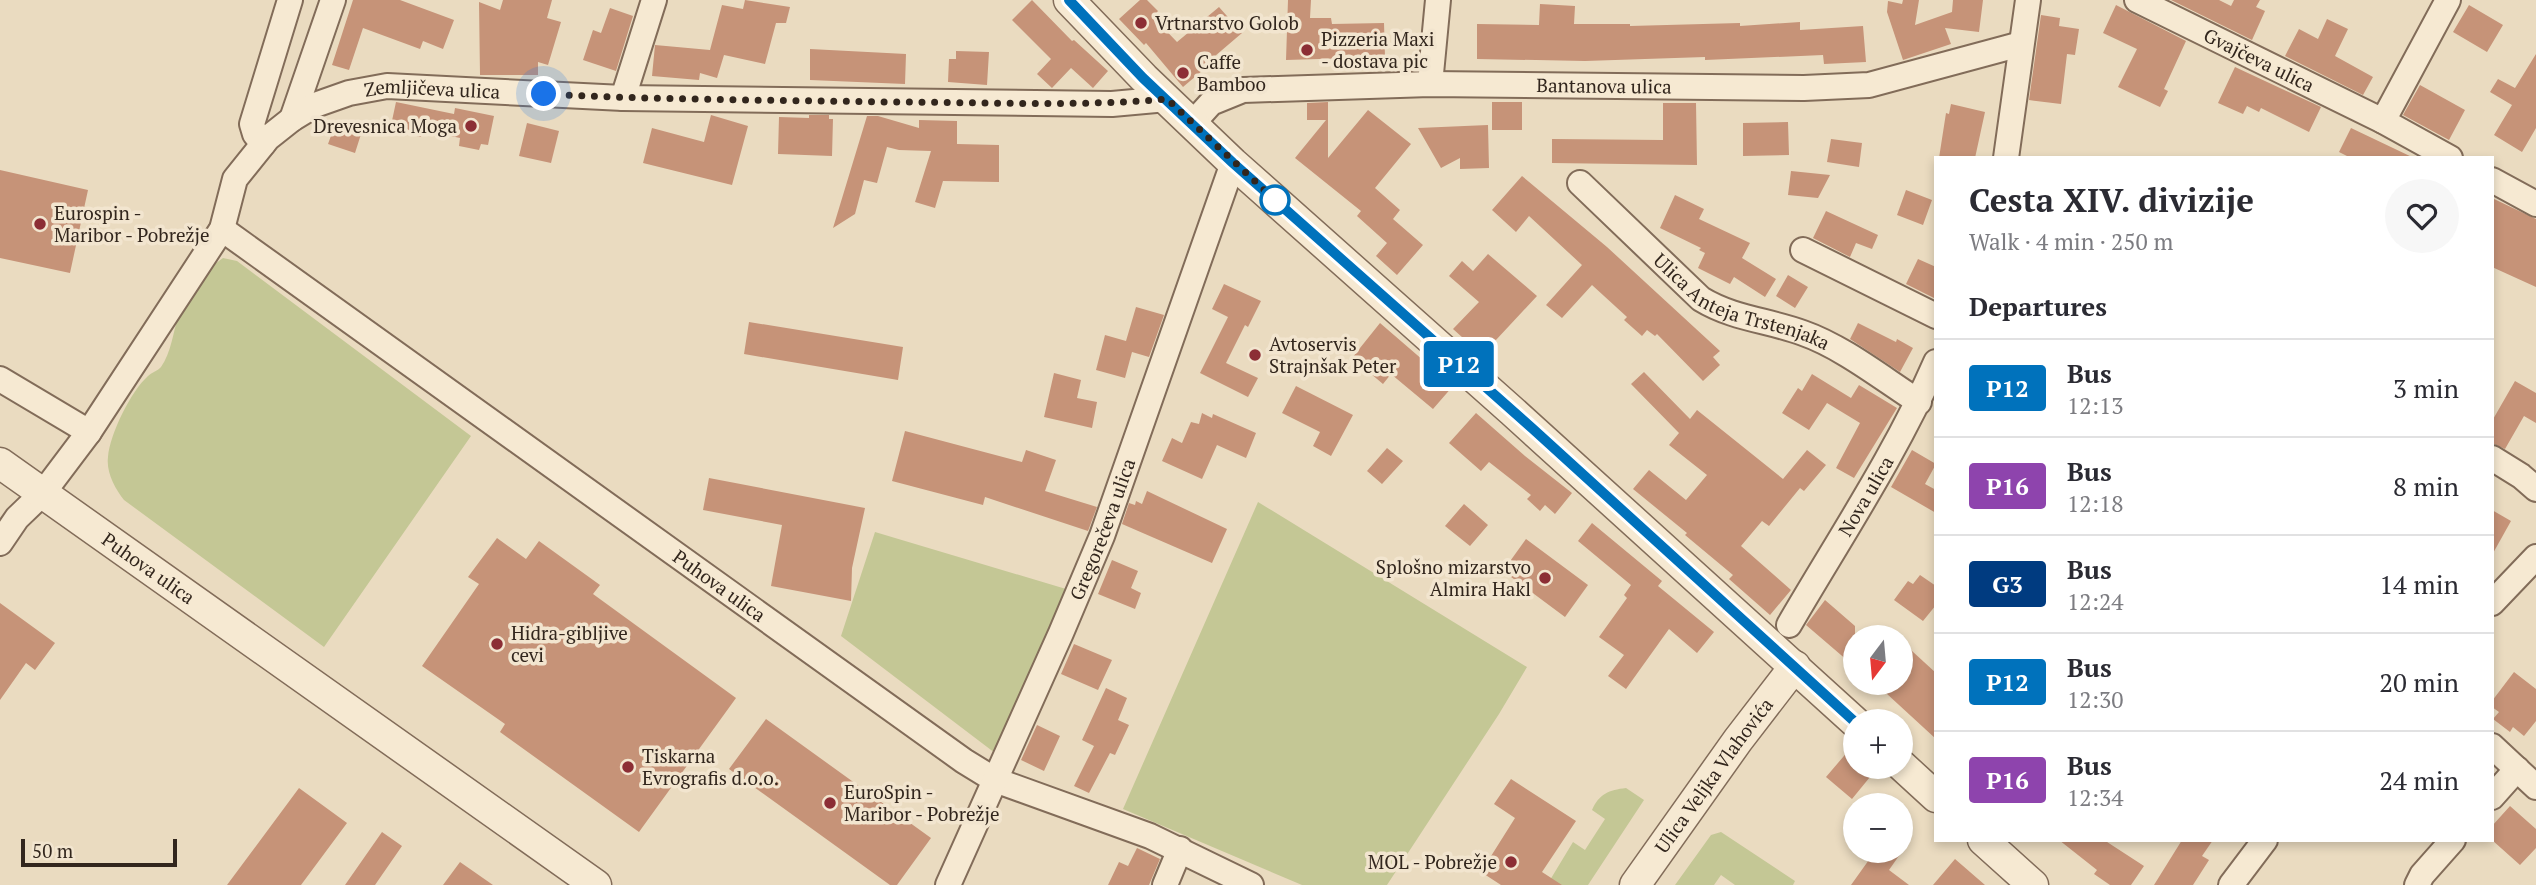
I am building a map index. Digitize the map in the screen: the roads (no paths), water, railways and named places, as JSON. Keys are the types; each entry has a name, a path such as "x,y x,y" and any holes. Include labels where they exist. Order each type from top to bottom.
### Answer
{"street":[{"path":"263,144 255,134 252,124 290,0"},
{"path":"292,119 333,0"},
{"path":"623,98 654,0"},
{"path":"1069,0 1143,78 1233,163 1843,711"},
{"path":"1430,84 1438,0"},
{"path":"2006,156 2028,0"},
{"name":"Gvajčeva ulica","path":"2137,0 2383,121 2446,156"},
{"path":"2383,121 2448,0"},
{"name":"Bantanova ulica","path":"1192,124 1211,103 1243,90 1430,84 1804,88 1869,85 2021,44"},
{"name":"Zemljičeva ulica","path":"0,543 17,518 43,493 89,432 222,229 235,179 263,144 292,119 315,106 349,93 387,86 623,98 1098,103 1167,99"},
{"name":"Gregorečeva ulica","path":"948,885 1062,633 1102,536 1233,163"},
{"path":"2494,181 2536,204"},
{"name":"Ulica Anteja Trstenjaka","path":"1580,183 1701,299 1720,310 1803,333 1827,344 1923,410"},
{"name":"Puhova ulica","path":"222,229 964,761 995,780 1180,849 1251,885"},
{"path":"1803,250 1934,315"},
{"name":"Nova ulica","path":"1789,625 1923,410 1934,369"},
{"path":"0,379 89,432"},
{"path":"2494,459 2536,489"},
{"name":"Puhova ulica","path":"0,463 596,885"},
{"path":"2494,601 2536,557"},
{"name":"Ulica Veljka Vlahovića","path":"1634,885 1795,666"},
{"path":"2494,749 2536,787"},
{"path":"2494,795 2517,769"},
{"path":"1913,776 1934,795"},
{"path":"1985,842 2034,885"},
{"path":"2231,885 2263,842"},
{"path":"2417,885 2422,875 2451,842"},
{"path":"1165,885 1180,849"}],"place":[{"name":"Vrtnarstvo Golob","path":"1141,23"},
{"name":"Pizzeria Maxi - dostava pic","path":"1307,50"},
{"name":"Caffe Bamboo","path":"1183,73"},
{"name":"Drevesnica Moga","path":"471,126"},
{"name":"Eurospin - Maribor - Pobrežje","path":"40,224"},
{"name":"Avtoservis Strajnšak Peter","path":"1255,355"},
{"name":"Splošno mizarstvo Almira Hakl","path":"1545,578"},
{"name":"Hidra-gibljive cevi","path":"497,644"},
{"name":"Tiskarna Evrografis d.o.o.","path":"628,767"},
{"name":"EuroSpin - Maribor - Pobrežje","path":"830,803"},
{"name":"MOL - Pobrežje","path":"1511,862"}]}
